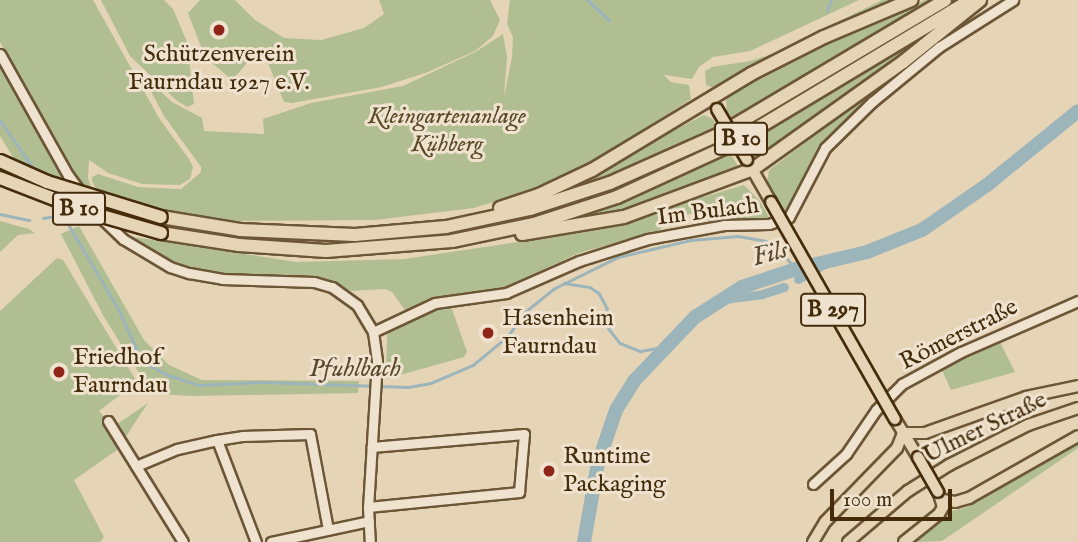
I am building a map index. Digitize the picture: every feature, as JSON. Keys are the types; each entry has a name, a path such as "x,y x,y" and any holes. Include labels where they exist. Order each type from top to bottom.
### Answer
{"highway":[{"path":"714,104 824,37 911,0"},
{"name":"B 10","path":"0,162 47,183 160,217 240,230 316,235 395,233 475,221 569,198 695,146 796,91 945,0"},
{"name":"B 10","path":"0,178 88,212 161,233 239,245 326,251 408,246 491,234 577,211 691,165 766,126 971,0"},
{"name":"B 10","path":"750,165 903,62 980,0"},
{"name":"B 10","path":"475,221 592,170 714,104"},
{"path":"491,234 512,236 624,217 750,165"}],"main road":[{"name":"B 297","path":"714,104 940,496"},
{"path":"813,542 825,522 897,448 904,433 925,433 1026,397 1078,386"},
{"name":"Ulmer Straße","path":"848,542 908,491 949,466 1028,425 1078,408"},
{"path":"904,542 939,514 940,496 955,502 969,498 1078,436"}],"street":[{"name":"Im Bulach","path":"373,332 435,303 506,293 579,261 648,239 724,225 769,224 789,217 815,162 853,120 939,47 1013,0"},
{"path":"0,54 68,175 95,212 123,239 170,267 189,273 222,279 314,282 332,287 357,305 373,332 376,394 368,507 370,539 381,542"},
{"name":"Römerstraße","path":"813,484 846,454 876,410 902,384 961,352 1078,301"},
{"path":"108,421 183,542"},
{"path":"136,466 177,449 217,440 242,436 310,434 328,529"},
{"path":"368,507 519,492 524,434 372,447"},
{"path":"217,440 257,542"},
{"path":"271,542 369,521"}],"green space":[{"path":"0,0 93,0 159,118 189,159 193,167 190,179 180,185 142,184 108,173 89,160 88,178 92,190 80,186 0,42"},
{"path":"101,0 164,0 173,9 187,42 194,104 187,107 176,100 130,56"},
{"path":"200,0 235,0 255,20 284,38 321,40 364,28 384,14 379,0 490,0 500,20 493,36 475,51 428,72 382,87 292,103 284,102 266,58 248,62 232,80 205,57 188,13"},
{"name":"Kleingartenanlage Kühberg","path":"510,0 859,0 750,51 713,57 699,67 692,79 664,75 671,82 689,85 691,99 611,150 544,186 474,208 375,220 235,221 185,214 124,200 97,191 92,181 92,177 98,174 138,187 181,189 201,172 201,167 164,116 142,74 172,102 202,118 204,131 264,134 263,119 311,103 403,86 475,52 503,34 507,57 504,97 512,57 513,37 507,24"},
{"path":"882,0 903,0 718,89 706,85 705,71 712,67 750,61 772,54"},
{"path":"925,0 935,0 733,121 727,113 726,99 740,88 818,47"},
{"path":"955,0 963,0 740,135 737,131"},
{"path":"933,31 934,33 754,160 745,143"},
{"path":"0,62 68,182 16,162 0,136"},
{"path":"868,96 872,100 822,147 787,214 767,183 769,170"},
{"path":"704,115 713,119 718,129 588,186 545,197"},
{"path":"724,138 726,142 633,185 549,215 463,234 348,246 349,240 463,230 547,210 631,181"},
{"path":"729,152 740,169 662,199 610,214 561,222 633,197"},
{"path":"744,185 760,201 770,219 710,222 699,212 663,220 660,230 579,253 503,288 446,296 405,310 392,292 385,289 351,291 334,282 319,279 224,275 195,270 153,252 134,237 297,262 404,259 585,232"},
{"path":"0,221 35,233 18,235 0,252"},
{"path":"159,223 275,239 275,244 158,227"},
{"path":"79,226 144,340 169,365 202,380 359,381 358,393 192,396 159,394 149,389 104,317 61,234"},
{"path":"57,258 63,260 137,382 99,411 113,427 148,403 117,450 74,480 104,537 100,542 0,542 0,311"},
{"path":"451,306 467,352 464,357 386,379 387,334 417,316"},
{"path":"999,340 1015,372 951,390 940,366"},
{"path":"1078,441 1078,448 942,541 912,542 940,522 948,512 968,507"}],"waterway":[{"path":"588,0 610,21"},
{"path":"827,11 831,0"},
{"name":"Fils","path":"584,542 598,463 616,410 634,381 695,317 742,287 796,269 867,252 922,230 987,185 1078,111"},
{"name":"Pfuhlbach","path":"0,120 37,173"},
{"name":"Pfuhlbach","path":"57,205 118,308 137,350 151,366 168,375 199,385 262,382 408,387 431,383 473,365 508,336 525,312 555,288 618,257 691,240 738,236 766,241 779,249 796,269"},
{"path":"0,214 29,220"},
{"path":"43,218 64,215"},
{"path":"798,279 833,259"},
{"path":"564,283 590,287 599,293 607,308 609,329 620,343 640,351 663,347"},
{"path":"724,299 762,294 784,287"}],"place":[{"name":"Schützenverein Faurndau 1927 e.V.","path":"219,30"},
{"name":"Hasenheim Faurndau","path":"488,333"},
{"name":"Friedhof Faurndau","path":"59,372"},
{"name":"Runtime Packaging","path":"549,471"}]}
